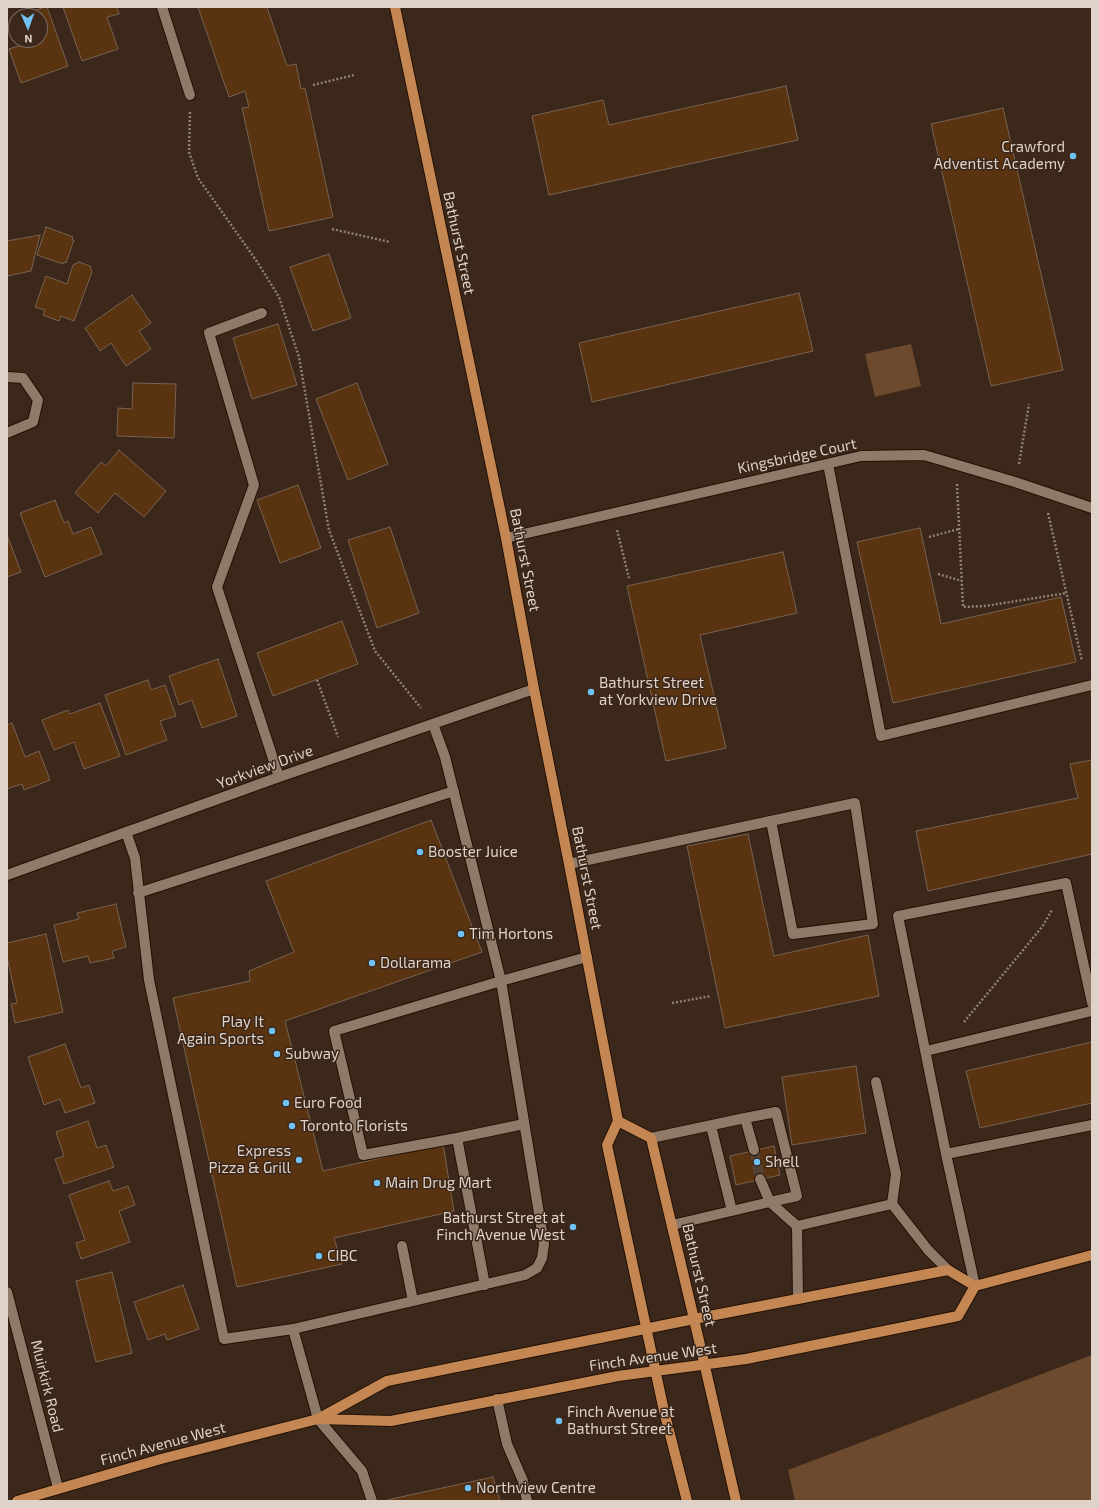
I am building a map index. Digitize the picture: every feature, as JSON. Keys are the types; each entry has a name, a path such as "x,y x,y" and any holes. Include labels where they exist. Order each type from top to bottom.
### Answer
{"main road":[{"name":"Bathurst Street","path":"395,7 506,538 618,1120"},
{"path":"651,1138 618,1120 607,1145 657,1371 664,1411 687,1501"},
{"name":"Bathurst Street","path":"651,1138 736,1501"},
{"path":"948,1270 975,1286 1092,1255"},
{"name":"Finch Avenue West","path":"17,1501 160,1460 318,1419 387,1381 694,1319 948,1270"},
{"name":"Finch Avenue West","path":"318,1419 391,1421 618,1376 746,1359 958,1316 975,1286"}],"street":[{"path":"162,7 190,94"},
{"path":"262,313 209,333 254,485 217,587 279,777"},
{"path":"7,377 23,378 38,400 33,422 7,433"},
{"name":"Kingsbridge Court","path":"506,538 861,456 924,455 1015,482 1092,508"},
{"path":"828,464 881,736 1092,685"},
{"name":"Yorkview Drive","path":"7,875 279,777 534,689"},
{"path":"126,832 135,858 149,980 224,1339 293,1329 525,1275 537,1268 542,1258 544,1244 501,981 454,791 434,724"},
{"path":"138,893 454,791"},
{"path":"569,864 855,803 873,924 793,934 771,821"},
{"path":"975,1286 946,1154 898,916 1066,882 1092,1003"},
{"path":"524,1124 363,1155 334,1031 587,957"},
{"path":"926,1051 1092,1011"},
{"path":"876,1082 896,1174 892,1204 924,1246 948,1270"},
{"path":"651,1138 776,1112 797,1196 672,1225"},
{"path":"745,1118 754,1150"},
{"path":"946,1154 1092,1125"},
{"path":"710,1126 732,1211"},
{"path":"456,1138 485,1285"},
{"path":"760,1179 770,1202 797,1226 798,1299"},
{"path":"797,1226 892,1204"},
{"path":"402,1246 413,1301"},
{"name":"Muirkirk Road","path":"7,1292 58,1488"},
{"path":"293,1329 318,1419 362,1471 372,1501"},
{"path":"497,1399 507,1444 523,1481 528,1501"}],"path":[{"path":"313,85 354,75"},
{"path":"190,94 189,152 198,178 258,263 276,292 287,320 299,357 329,530 375,651 434,724"},
{"path":"332,229 390,242"},
{"path":"1015,482 1029,404"},
{"path":"956,464 963,607 985,606 1067,593"},
{"path":"1043,492 1082,660"},
{"path":"612,514 629,578"},
{"path":"929,537 959,529"},
{"path":"938,574 962,581"},
{"path":"317,680 345,754"},
{"path":"963,1023 1042,927 1066,882"},
{"path":"672,1003 711,996"}],"shaded area":[{"path":"911,344 921,386 875,397 865,354"},
{"path":"1092,1355 1092,1501 795,1501 788,1470"}],"building":[{"path":"63,7 117,7 119,14 107,17 118,49 82,61"},
{"path":"198,7 267,7 287,66 296,64 301,89 305,88 333,217 269,231 242,108 249,107 245,91 229,97"},
{"path":"48,10 68,66 21,83 9,49 48,48"},
{"path":"786,86 798,140 549,195 532,116 603,100 609,125"},
{"path":"1003,108 1063,370 991,386 931,124"},
{"path":"46,227 73,237 72,240 74,240 66,263 64,262 63,264 37,255"},
{"path":"40,235 31,271 7,276 7,241"},
{"path":"329,254 351,318 313,331 290,267"},
{"path":"79,262 90,266 92,272 74,321 61,316 59,321 43,315 45,310 35,307 46,276 67,284 73,265"},
{"path":"799,293 813,351 592,402 579,343"},
{"path":"132,295 151,323 139,331 151,349 126,366 111,343 100,351 85,328"},
{"path":"278,324 297,385 252,399 233,338"},
{"path":"133,383 176,384 174,438 117,436 118,408 132,409"},
{"path":"357,383 388,464 348,480 316,399"},
{"path":"119,450 166,491 144,517 115,493 98,513 75,493 101,462 106,466"},
{"path":"298,485 321,548 280,563 257,500"},
{"path":"55,500 64,523 68,521 73,534 91,527 102,554 45,577 20,513"},
{"path":"390,527 419,613 377,628 348,540"},
{"path":"920,528 941,624 1061,597 1076,662 893,703 857,542"},
{"path":"7,535 21,572 7,577"},
{"path":"783,552 797,613 700,635 726,748 666,761 627,586"},
{"path":"342,621 358,664 273,696 257,653"},
{"path":"218,659 237,716 202,728 192,700 179,705 169,676"},
{"path":"148,680 151,690 165,685 176,716 160,721 167,740 126,755 105,695"},
{"path":"100,703 120,756 84,769 74,742 54,750 42,720 68,710 70,714"},
{"path":"12,723 25,757 39,751 50,780 24,790 22,784 7,789 7,725"},
{"path":"1092,760 1092,854 928,891 916,831 1078,798 1070,764"},
{"path":"431,820 482,952 285,1021 323,1171 443,1144 454,1211 334,1238 342,1264 237,1287 173,998 250,981 249,971 294,952 266,881"},
{"path":"748,834 774,956 868,935 879,996 725,1028 687,846"},
{"path":"116,904 126,947 112,951 114,958 90,963 88,956 63,962 54,925 79,919 77,913"},
{"path":"46,934 63,1012 15,1023 11,1004 17,1003 7,957 7,943"},
{"path":"1092,1042 1092,1103 980,1128 966,1071"},
{"path":"65,1044 81,1088 89,1085 95,1103 65,1113 60,1099 44,1105 28,1057"},
{"path":"856,1066 866,1133 792,1145 782,1077"},
{"path":"88,1121 97,1148 106,1145 114,1167 64,1184 55,1159 64,1156 56,1132"},
{"path":"774,1146 780,1175 736,1185 730,1156"},
{"path":"109,1181 113,1191 128,1186 135,1205 119,1211 130,1242 81,1259 76,1243 85,1240 69,1195"},
{"path":"112,1272 132,1353 96,1362 76,1281"},
{"path":"183,1285 199,1329 167,1340 165,1334 148,1340 134,1302"},
{"name":"Northview Centre","path":"493,1477 500,1501 387,1501 387,1500"}],"tunnel":[{"path":"754,1150 760,1179"}],"place":[{"name":"Crawford Adventist Academy","path":"1073,156"},
{"name":"Bathurst Street at Yorkview Drive","path":"591,692"},
{"name":"Booster Juice","path":"420,852"},
{"name":"Tim Hortons","path":"461,934"},
{"name":"Dollarama","path":"372,963"},
{"name":"Play It Again Sports","path":"272,1031"},
{"name":"Subway","path":"277,1054"},
{"name":"Euro Food","path":"286,1103"},
{"name":"Toronto Florists","path":"292,1126"},
{"name":"Express Pizza & Grill","path":"299,1160"},
{"name":"Shell","path":"757,1162"},
{"name":"Main Drug Mart","path":"377,1183"},
{"name":"Bathurst Street at Finch Avenue West","path":"573,1227"},
{"name":"CIBC","path":"319,1256"},
{"name":"Finch Avenue at Bathurst Street","path":"559,1421"},
{"name":"Northview Centre","path":"468,1488"}]}
